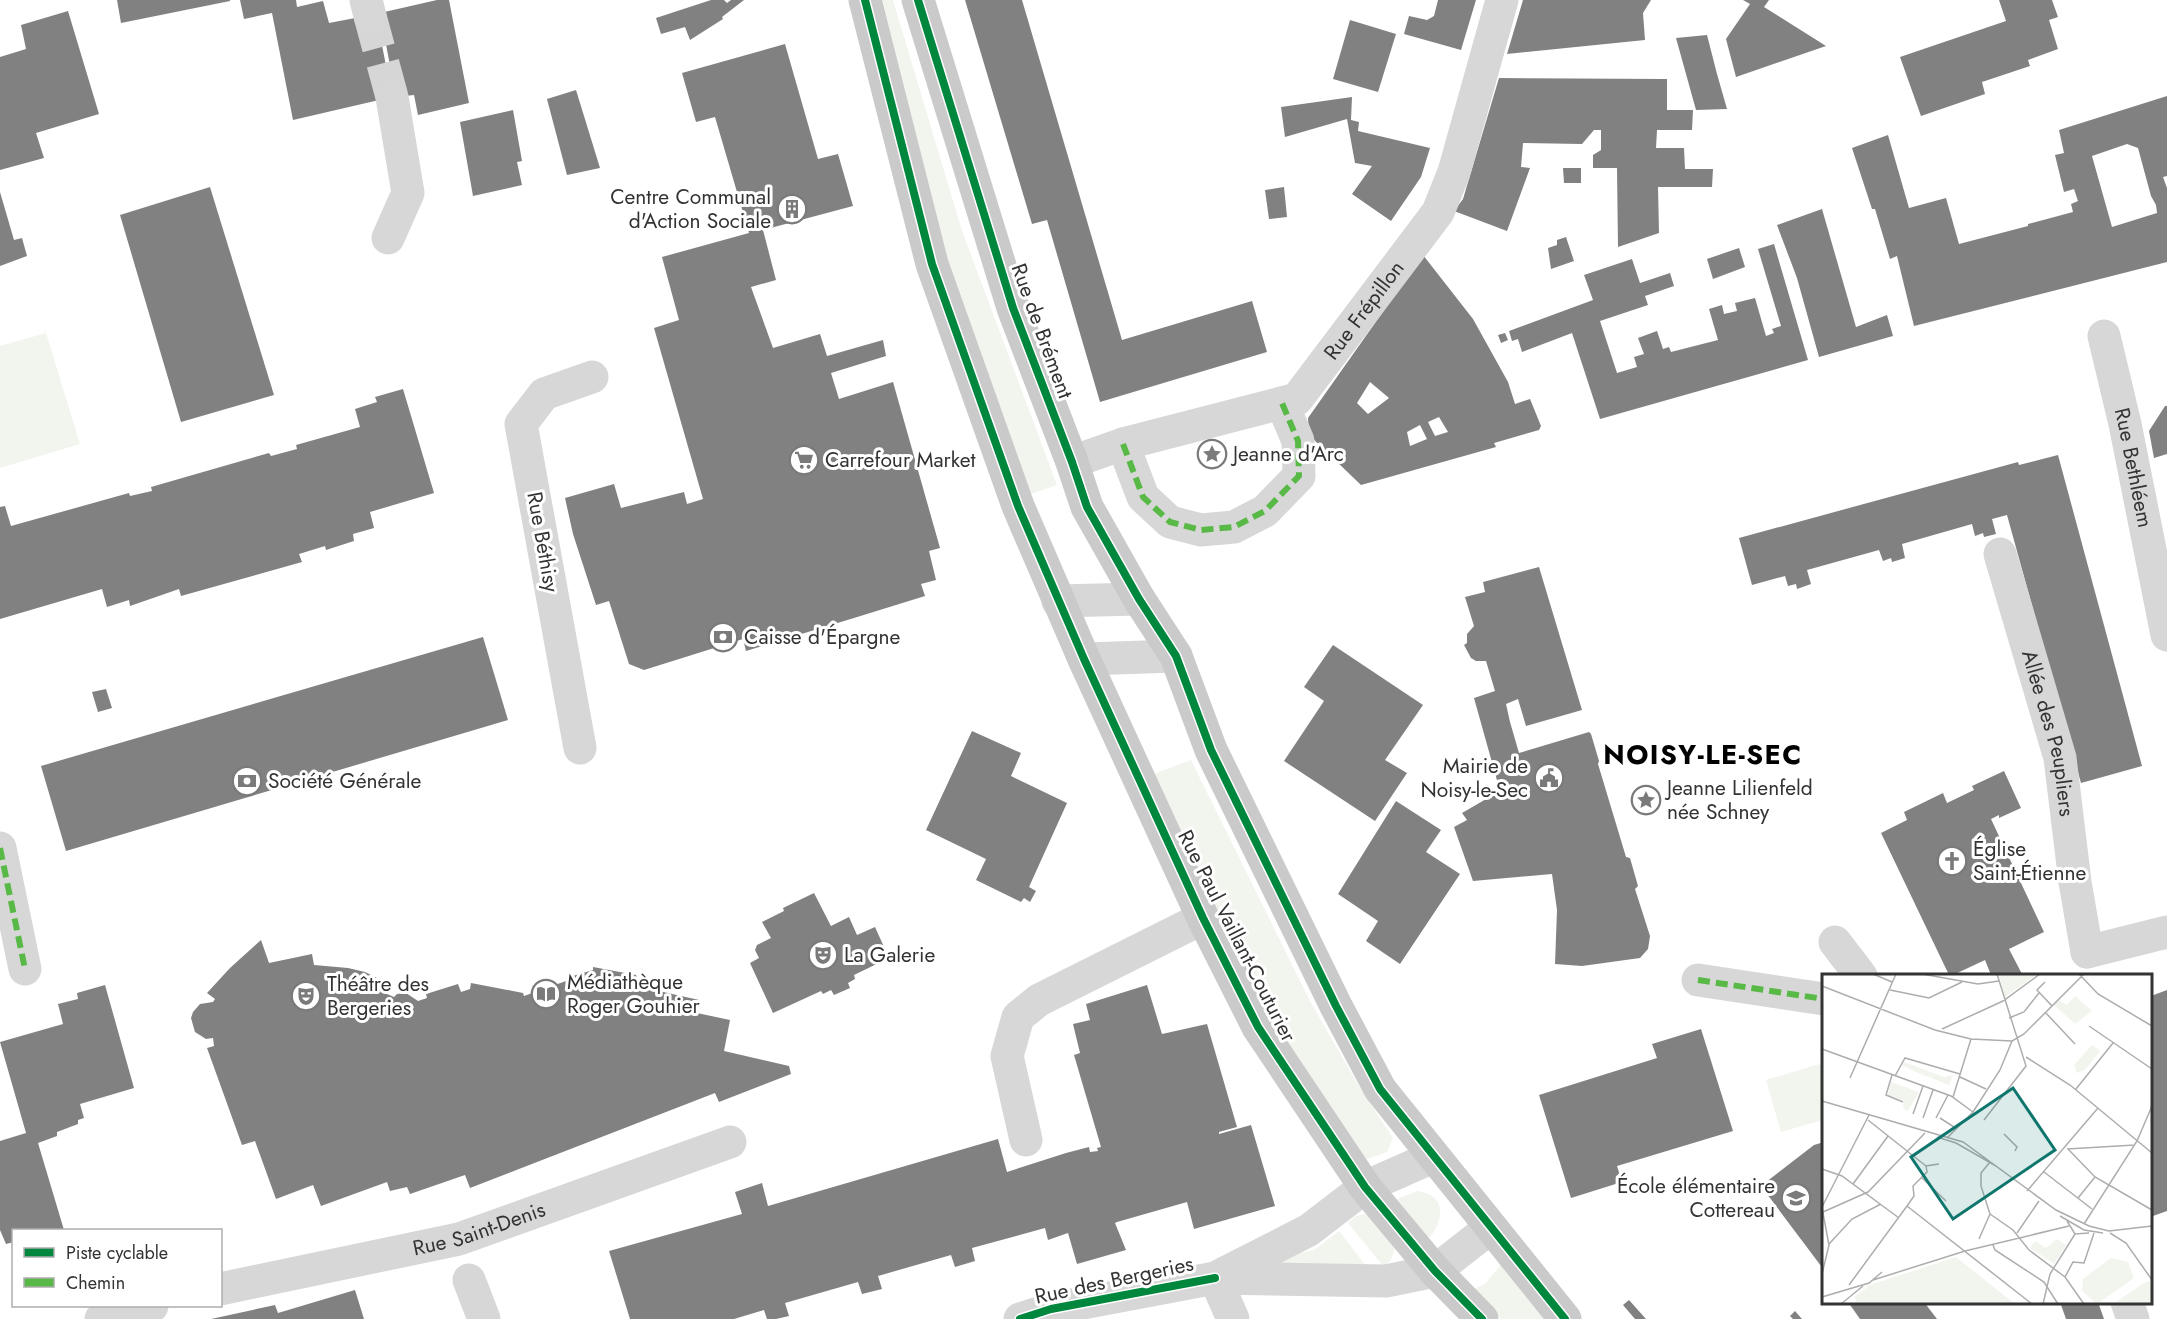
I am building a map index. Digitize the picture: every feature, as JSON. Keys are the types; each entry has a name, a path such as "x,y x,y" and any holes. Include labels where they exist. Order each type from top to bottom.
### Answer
{"main road":[{"path":"865,0 932,264 1018,506 1083,659"},
{"name":"Rue de Brément","path":"918,0 1012,308 1072,462 1087,507 1139,599 1176,656"},
{"path":"1176,656 1211,750 1336,1006 1380,1089 1565,1319"},
{"name":"Rue Paul Vaillant-Couturier","path":"1083,659 1203,918 1258,1027 1365,1187 1435,1271 1482,1319"}],"street":[{"name":"Rue Frépillon","path":"1072,462 1123,444 1297,399 1438,212 1454,172 1502,0"},
{"path":"388,238 408,193 392,97"},
{"name":"Rue Bethléem","path":"2104,336 2126,424 2167,635"},
{"name":"Rue Béthisy","path":"580,748 521,424 544,394 592,377"},
{"path":"1123,444 1143,497 1170,522 1201,530 1234,527 1265,511 1299,476 1298,441 1282,403"},
{"name":"Allée des Peupliers","path":"2000,554 2060,758 2082,964"},
{"path":"1058,601 1139,599"},
{"path":"1083,659 1176,656"},
{"path":"0,848 25,969"},
{"path":"1026,1140 1006,1056 1018,1017 1039,1000 1203,918"},
{"path":"2082,964 2167,932"},
{"path":"1835,942 1860,974"},
{"path":"1698,980 1822,999"},
{"name":"Rue Saint-Denis","path":"222,1289 459,1239 730,1142"},
{"name":"Rue des Bergeries","path":"1215,1278 1309,1230 1365,1187 1433,1157"},
{"name":"Rue des Bergeries","path":"1020,1319 1051,1309 1215,1278 1386,1281 1435,1271 1490,1228"},
{"path":"1215,1278 1233,1319"},
{"path":"469,1280 484,1319"},
{"path":"2128,1304 2133,1319"},
{"path":"101,1319 145,1307"}],"shaded area":[{"path":"875,0 893,0 962,231 1057,485 1031,494 939,247"},
{"path":"46,333 80,444 0,468 0,346"},
{"path":"1191,760 1310,1001 1357,1083 1393,1138 1387,1152 1367,1159 1361,1156 1277,1026 1219,918 1154,774"},
{"path":"1822,1063 1822,1120 1781,1132 1766,1080"},
{"path":"1417,1191 1427,1193 1434,1198 1440,1209 1438,1224 1428,1239 1395,1200"},
{"path":"1365,1214 1374,1216 1395,1248 1391,1260 1384,1267 1348,1223 1356,1216"},
{"path":"1339,1231 1369,1270 1274,1273 1265,1261 1314,1250"},
{"path":"1503,1262 1552,1319 1501,1319 1474,1289 1485,1284"}],"building":[{"path":"117,0 230,0 230,1 121,23"},
{"path":"240,0 296,0 297,7 323,1 329,23 376,14 392,97 293,120 272,13 244,19"},
{"path":"437,0 449,0 469,103 418,115 414,95 396,97 380,13"},
{"path":"711,0 724,0 727,3 731,0 744,0 722,17 723,19 690,40 685,27 661,34 656,18"},
{"path":"965,0 1022,0 1122,340 1252,301 1267,352 1100,402 1047,220 1032,224"},
{"path":"1438,0 1476,0 1461,50 1404,34 1409,16 1427,20 1434,16"},
{"path":"1523,0 1651,0 1643,13 1645,40 1507,54"},
{"path":"1743,0 1769,0 1764,7 1826,46 1736,77 1726,39 1750,4"},
{"path":"1999,0 2052,0 2058,17 2049,20 2058,49 2028,60 2030,66 1982,82 1985,94 1921,116 1900,57 2006,21"},
{"path":"68,11 99,114 36,133 44,158 0,170 0,57 26,49 21,25"},
{"path":"1350,20 1396,34 1378,92 1333,79"},
{"path":"1707,35 1727,109 1696,110 1676,38"},
{"path":"785,44 818,159 838,154 853,206 763,230 776,280 751,287 773,348 820,334 827,356 883,340 886,356 831,373 839,399 893,382 940,548 929,551 936,580 921,584 925,596 854,618 746,651 743,639 644,670 629,664 609,601 596,605 573,534 565,498 614,484 621,508 684,492 687,504 703,499 654,328 679,320 662,257 749,233 715,117 696,122 682,73"},
{"path":"1499,78 1667,79 1667,110 1693,110 1692,130 1657,130 1656,148 1684,148 1685,169 1713,169 1712,187 1658,187 1659,233 1618,247 1617,168 1593,168 1593,155 1601,150 1601,130 1594,130 1582,144 1523,143 1521,167 1530,168 1507,231 1454,211 1463,199"},
{"path":"576,90 600,168 567,175 547,99"},
{"path":"2167,96 2167,176 2163,177 2167,188 2167,262 1914,326 1897,256 1890,259 1875,209 1872,209 1852,148 1888,135 1909,208 1946,198 1959,244 2073,212 2071,204 2078,201 2074,189 2064,192 2055,155 2064,153 2059,130","holes":["2127,144 2138,148 2157,213 2112,227 2092,156"]},
{"path":"1352,97 1351,120 1359,122 1358,131 1430,148 1421,177 1391,221 1352,194 1372,166 1355,163 1347,119 1285,137 1281,107"},
{"path":"513,110 522,161 517,162 522,185 473,196 460,122"},
{"path":"1563,168 1581,168 1581,183 1564,183"},
{"path":"210,187 274,395 181,422 120,215"},
{"path":"1284,187 1287,217 1269,219 1265,190"},
{"path":"0,192 14,240 22,238 27,256 0,266"},
{"path":"1822,209 1856,327 1887,315 1893,336 1819,357 1797,278 1777,225"},
{"path":"1566,237 1574,261 1551,269 1548,248 1557,245 1557,240"},
{"path":"1774,244 1808,360 1600,419 1572,333 1522,352 1518,339 1512,341 1509,331 1593,300 1584,275 1632,259 1640,283 1670,273 1674,286 1645,296 1648,305 1600,321 1617,373 1637,367 1634,357 1644,354 1638,338 1657,331 1663,349 1669,347 1671,352 1718,340 1709,309 1722,305 1724,314 1737,311 1735,303 1755,298 1766,336 1774,333 1772,329 1781,326 1758,249"},
{"path":"1739,248 1745,267 1713,279 1707,259"},
{"path":"1423,255 1473,319 1508,382 1515,404 1530,399 1541,426 1539,430 1494,443 1496,447 1361,485 1309,435 1308,418","holes":["1370,382 1389,398 1368,414 1357,403","1439,417 1448,432 1435,436 1428,422","1420,425 1427,439 1410,446 1407,432"]},
{"path":"1505,333 1508,340 1501,343 1498,335"},
{"path":"403,389 434,493 370,512 374,528 353,534 354,541 326,550 325,546 299,554 302,562 181,596 179,589 130,606 129,600 107,607 102,589 0,619 0,507 5,506 11,526 129,493 130,496 152,491 151,487 269,453 271,456 297,449 296,445 360,427 355,409 377,402 375,397"},
{"path":"2167,406 2167,454 2154,458 2149,431"},
{"path":"2058,455 2142,766 2081,783 2007,515 1992,519 1996,534 1984,537 1983,533 1975,536 1972,524 1902,544 1905,558 1892,562 1891,558 1883,561 1879,550 1807,570 1811,584 1797,589 1796,584 1788,586 1785,576 1752,585 1739,538 2018,462 2019,465"},
{"name":"Mairie de Noisy-le-Sec","path":"1539,567 1582,710 1526,726 1518,699 1506,704 1510,722 1519,753 1589,732 1591,734 1626,857 1630,858 1638,886 1635,889 1650,936 1648,949 1640,958 1582,966 1555,964 1557,910 1552,874 1473,881 1454,827 1467,820 1462,813 1500,791 1474,698 1495,691 1486,661 1476,661 1471,658 1464,645 1467,643 1467,634 1474,626 1465,597 1485,592 1483,582"},
{"path":"483,637 508,720 66,851 41,766"},
{"path":"1333,645 1423,705 1385,760 1407,773 1375,821 1284,761 1324,701 1304,687"},
{"path":"106,689 112,708 98,712 92,692"},
{"path":"972,731 1021,753 1011,776 1067,803 1029,887 1036,891 1030,902 1024,898 1021,902 976,880 986,859 926,830"},
{"name":"Église Saint-Étienne","path":"2004,771 2021,808 1999,818 1999,815 1991,819 2044,932 2009,949 2022,974 1991,974 1985,960 1955,974 1949,974 1881,833 1907,820 1904,812 1943,793 1947,803 1974,790 1972,786"},
{"path":"1396,801 1441,830 1426,852 1460,874 1400,964 1366,941 1378,921 1338,894"},
{"name":"La Galerie","path":"814,893 831,926 849,917 857,935 875,927 889,958 854,975 855,979 848,983 850,988 834,995 831,990 823,994 821,991 773,1013 750,963 759,958 755,950 757,945 771,938 762,922 784,911 783,908"},
{"path":"261,940 269,963 312,954 314,965 365,972 383,981 380,991 394,997 397,994 406,993 418,1001 427,998 426,994 458,984 461,992 470,989 471,983 523,993 524,996 566,981 566,978 593,970 593,967 636,975 641,987 699,1000 697,1013 730,1020 724,1051 789,1066 791,1074 719,1102 715,1093 470,1188 465,1175 410,1194 407,1187 390,1191 387,1182 321,1206 313,1185 276,1199 255,1141 242,1145 207,1048 214,1046 213,1038 206,1039 195,1032 191,1018 200,1004 213,1002 215,999 207,993"},
{"path":"105,985 134,1088 80,1104 84,1118 78,1120 78,1124 57,1132 57,1136 38,1143 64,1229 12,1229 12,1242 6,1244 0,1230 0,1141 26,1133 0,1042 63,1024 58,1004 78,999 77,993"},
{"path":"1147,985 1162,1034 1207,1024 1237,1127 1219,1132 1219,1134 1251,1125 1275,1206 1194,1229 1187,1202 1117,1222 1115,1223 1126,1250 1077,1264 1068,1233 1048,1240 1045,1228 972,1248 975,1261 955,1267 951,1255 878,1276 882,1289 862,1294 858,1282 785,1303 789,1316 776,1319 767,1319 764,1310 734,1319 630,1319 609,1251 742,1214 735,1192 762,1183 768,1206 998,1139 1007,1172 1089,1147 1090,1152 1098,1151 1097,1148 1101,1147 1074,1055 1080,1053 1073,1024 1090,1020 1086,1004"},
{"path":"2167,990 2167,1211 2153,1216 2152,1212 2152,996"},
{"path":"1701,1029 1733,1131 1617,1166 1622,1182 1571,1198 1539,1095 1657,1058 1652,1044"},
{"name":"École élémentaire Cottereau","path":"1822,1143 1822,1267 1761,1186 1814,1145"},
{"path":"355,1290 364,1319 211,1319 275,1305 278,1313"},
{"path":"1629,1300 1646,1319 1635,1319 1623,1305"},
{"path":"1849,1304 1926,1304 1937,1319 1860,1319"},
{"path":"2061,1304 2099,1304 2104,1319 2066,1319"},
{"path":"1795,1311 1802,1319 1793,1319 1790,1316"}],"tunnel":[{"path":"370,16 392,97"}],"marked path":[{"path":"1123,444 1143,497 1170,522 1201,530 1234,527 1265,511 1299,476 1298,441 1282,403"},
{"path":"0,848 25,969"},
{"path":"1698,980 1822,999"}],"cycle path":[{"path":"865,0 932,264 1018,506 1084,659 1203,918 1258,1027 1365,1187 1435,1271 1482,1319"},
{"path":"918,0 1013,308 1087,507 1139,599 1176,656 1211,750 1336,1006 1380,1089 1565,1319"},
{"path":"1020,1319 1051,1309 1215,1278"}],"place":[{"name":"Centre Communal d'Action Sociale","path":"792,209"},
{"name":"Jeanne d'Arc","path":"1212,454"},
{"name":"Carrefour Market","path":"804,460"},
{"name":"Caisse d'Épargne","path":"723,637"},
{"name":"Mairie de Noisy-le-Sec","path":"1549,778"},
{"name":"Société Générale","path":"247,781"},
{"name":"Jeanne Lilienfeld née Schney","path":"1646,800"},
{"name":"Église Saint-Étienne","path":"1952,861"},
{"name":"La Galerie","path":"823,955"},
{"name":"Médiathèque Roger Gouhier","path":"546,994"},
{"name":"Théâtre des Bergeries","path":"306,996"},
{"name":"École élémentaire Cottereau","path":"1796,1198"}],"district":[{"name":"NOISY-LE-SEC","path":"1703,754"}]}
